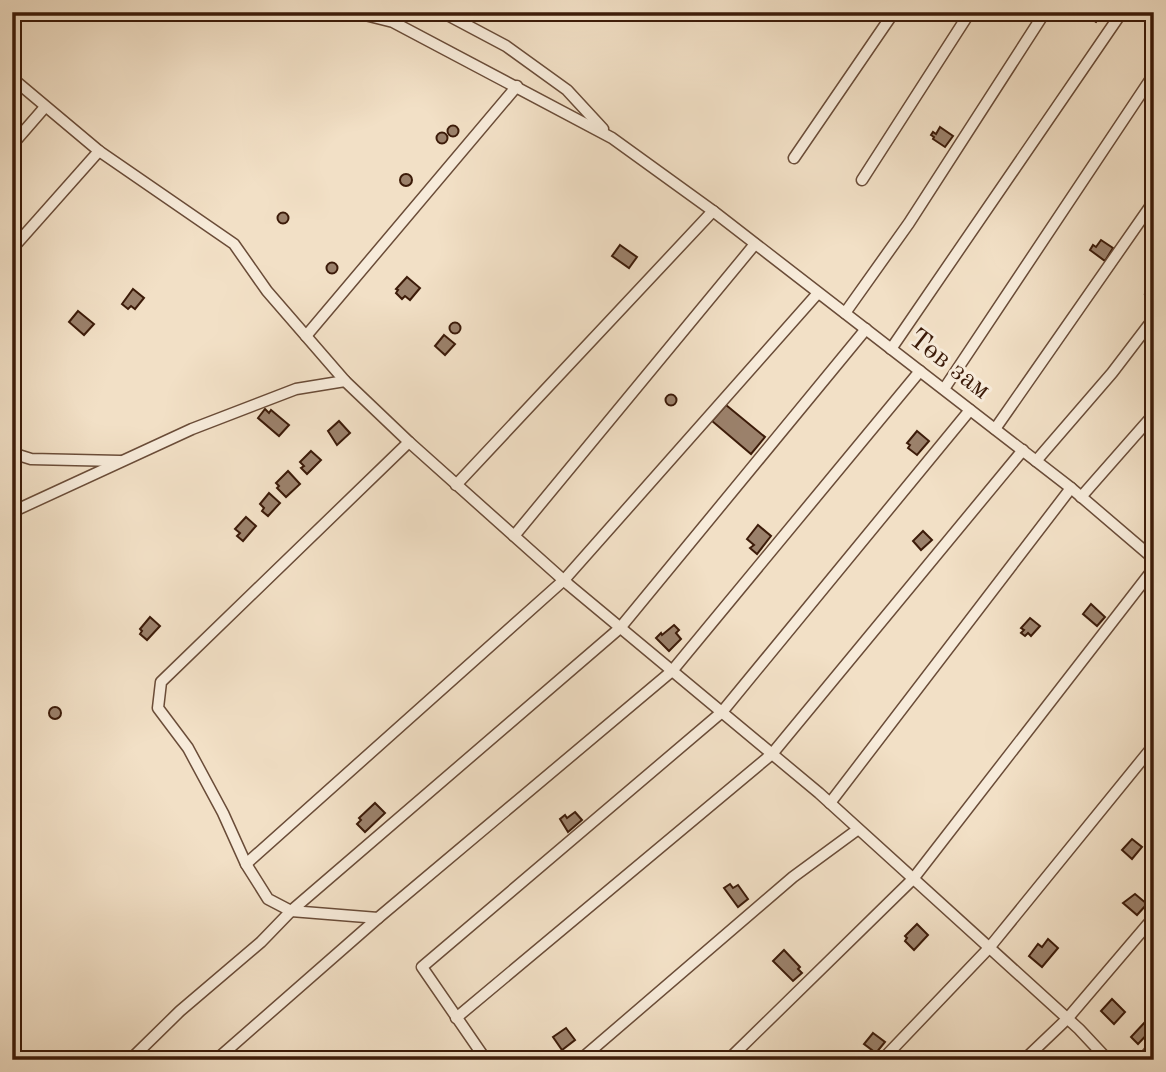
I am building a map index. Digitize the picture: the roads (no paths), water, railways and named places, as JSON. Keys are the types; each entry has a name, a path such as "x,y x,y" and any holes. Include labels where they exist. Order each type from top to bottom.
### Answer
{"street":[{"path":"353,12 393,22 612,138"},
{"path":"442,12 506,46 567,90 612,138"},
{"path":"794,158 894,12"},
{"path":"862,180 970,12"},
{"path":"845,313 909,223 1045,12"},
{"path":"891,349 1122,12"},
{"path":"1148,12 1154,16"},
{"path":"944,389 1154,74"},
{"path":"12,78 99,151 234,244 267,291 345,381 409,442 564,580 830,803 1067,1018 1108,1060"},
{"path":"306,336 517,86"},
{"path":"12,145 45,107"},
{"name":"Төв зам","path":"612,138 713,211 1023,450 1082,496 1154,559"},
{"path":"12,249 99,151"},
{"path":"995,429 1154,201"},
{"path":"456,485 713,211"},
{"path":"514,536 755,244"},
{"path":"246,864 564,580 818,293"},
{"path":"1036,461 1112,373 1154,317"},
{"path":"130,1060 180,1011 261,942 291,911 620,628 866,330"},
{"path":"216,1060 378,918 672,671 919,370"},
{"path":"12,512 191,429 296,389 345,381"},
{"path":"485,1060 422,967 722,712 970,410"},
{"path":"1082,496 1154,414"},
{"path":"378,918 291,911 268,899 246,864 223,813 188,748 158,708 161,682 409,442"},
{"path":"456,1018 772,754 1023,450"},
{"path":"12,453 31,459 123,461"},
{"path":"830,803 1071,488"},
{"path":"728,1060 913,879 1154,568"},
{"path":"882,1060 989,948 1154,745"},
{"path":"580,1060 793,877 857,830"},
{"path":"1024,1060 1067,1018 1154,917"},
{"path":"1142,1060 1154,1046"}]}
